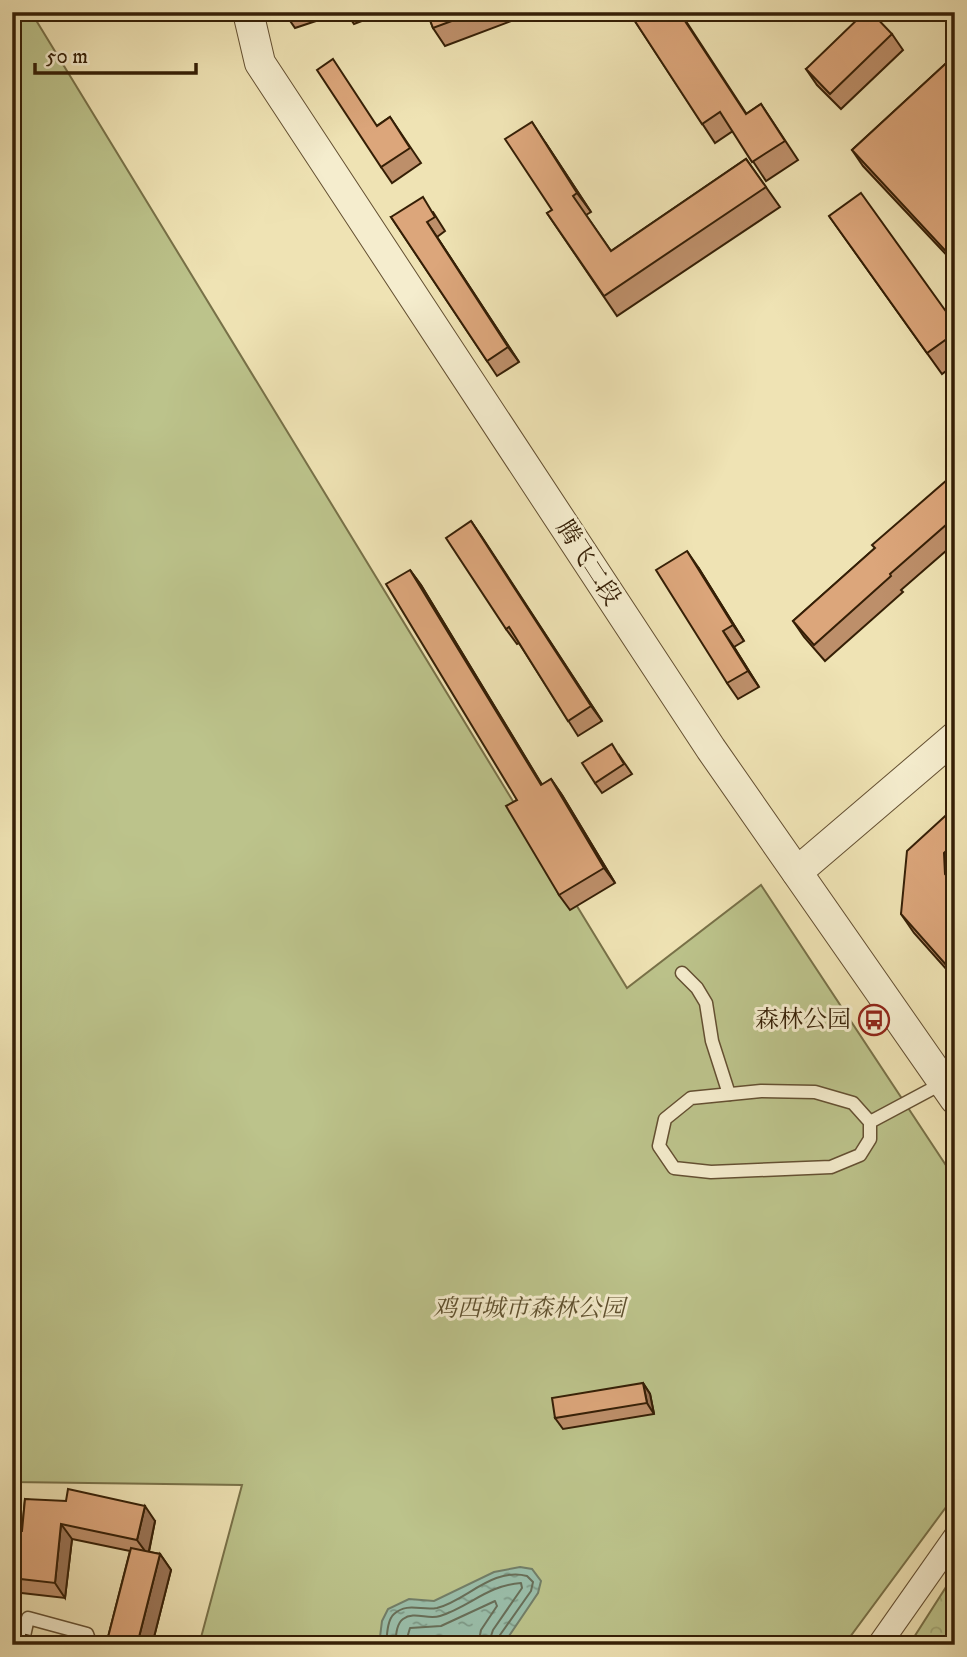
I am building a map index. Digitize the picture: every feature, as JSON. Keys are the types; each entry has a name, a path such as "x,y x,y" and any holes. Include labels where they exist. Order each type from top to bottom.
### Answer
{"street":[{"name":"腾飞二段","path":"248,12 260,63 711,749 949,1091"},
{"path":"797,872 955,737"},
{"path":"878,1645 955,1537"}],"lane":[{"path":"682,973 706,1003 712,1041 729,1094"},
{"path":"761,1091 815,1092 853,1104 870,1122 870,1139 860,1155 831,1167 711,1172 674,1168 659,1146 665,1119 691,1098 761,1091"},
{"path":"870,1122 949,1091"},
{"path":"22,1645 28,1618 87,1634 91,1645"}],"green space":[{"name":"鸡西城市森林公园","path":"12,12 31,12 627,988 761,885 955,1179 955,1495 844,1645 199,1645 242,1485 12,1482"},
{"path":"955,1573 955,1645 909,1645"}],"water":[{"path":"520,1567 532,1569 541,1581 538,1593 503,1645 379,1645 382,1621 388,1609 409,1599 434,1601 494,1572"}],"building":[{"path":"427,12 476,12 433,28"},
{"path":"629,12 679,12 746,114 761,104 785,141 752,162 720,112 702,124"},
{"path":"865,12 871,12 892,34 830,94 806,69"},
{"path":"955,55 955,261 852,150"},
{"path":"333,59 377,126 390,117 410,148 381,167 317,70"},
{"path":"532,122 577,193 573,196 611,251 746,159 766,187 604,296 547,213 552,210 505,139"},
{"path":"861,193 955,324 955,333 927,353 829,216"},
{"path":"423,197 435,217 427,222 508,347 487,361 391,217"},
{"path":"955,473 955,517 814,645 793,621 875,548 872,545"},
{"path":"471,521 591,706 568,721 509,627 506,629 446,538"},
{"path":"687,551 733,625 723,631 748,671 727,683 656,570"},
{"path":"410,570 541,785 551,779 604,868 559,895 506,806 517,800 386,584"},
{"path":"612,744 624,764 595,783 582,763"},
{"path":"955,807 955,843 944,853 945,874 955,885 955,975 901,914 907,851"},
{"path":"643,1383 647,1403 555,1418 552,1398"},
{"path":"68,1489 145,1506 137,1540 61,1524 55,1583 12,1578 12,1530 22,1531 25,1499 66,1501"},
{"path":"131,1548 160,1554 137,1645 106,1645"},
{"path":"26,1635 64,1644 64,1645 23,1645"}],"place":[{"name":"森林公园","path":"874,1020"}]}
